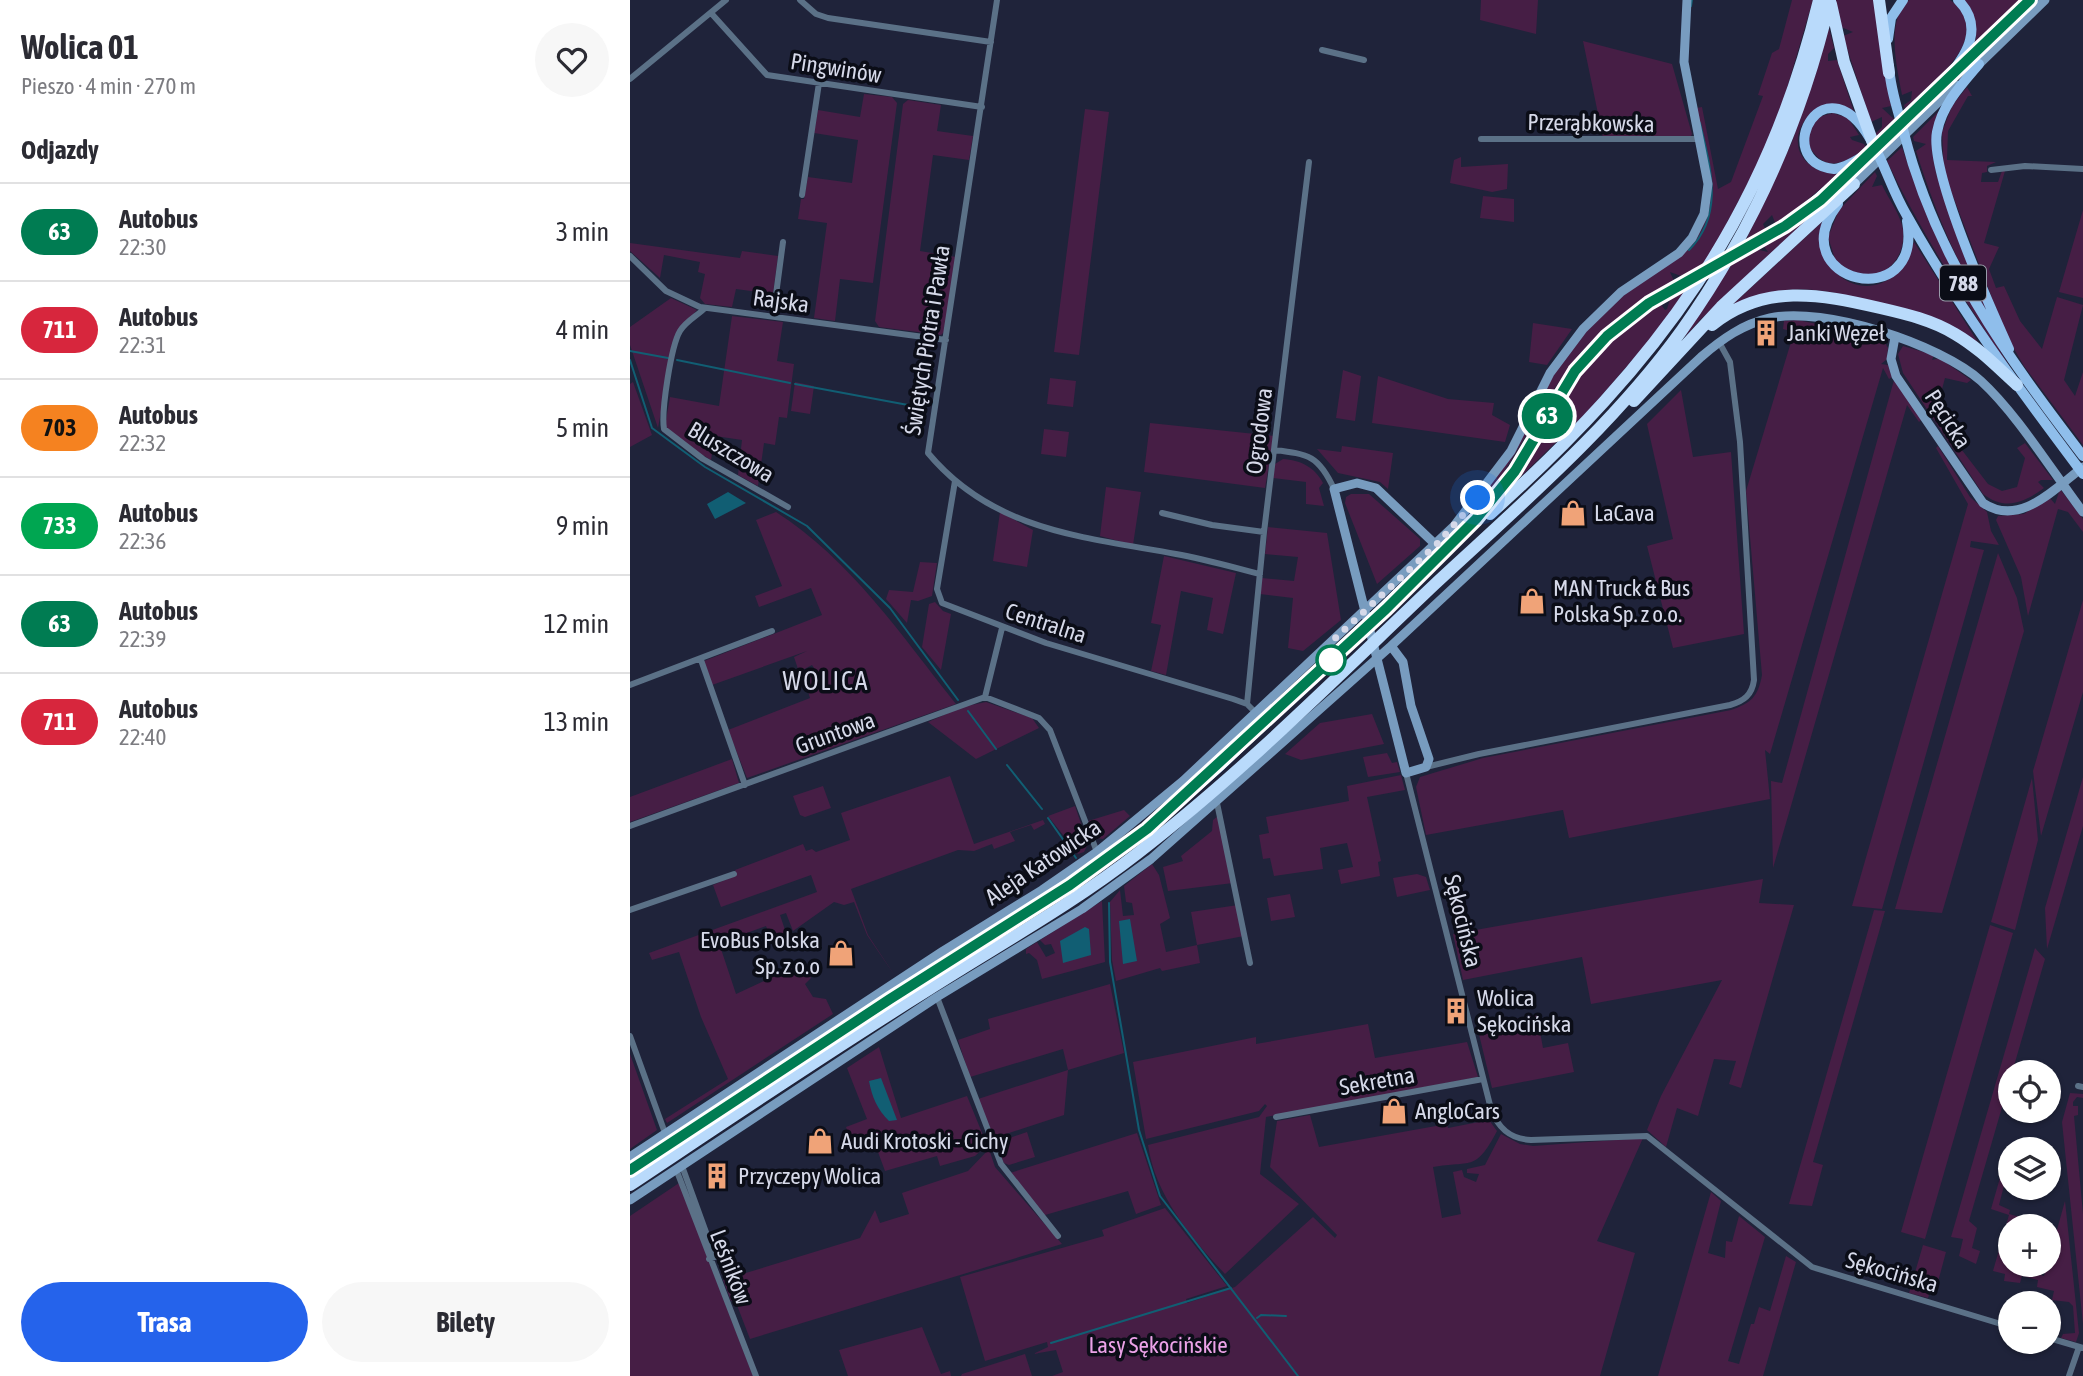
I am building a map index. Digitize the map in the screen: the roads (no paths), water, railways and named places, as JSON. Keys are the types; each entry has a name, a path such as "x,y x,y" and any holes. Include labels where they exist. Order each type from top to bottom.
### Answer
{"highway":[{"path":"630,1170 1111,856 1213,772 1412,584 1565,445 1636,368 1696,289 1736,222 1781,121 1819,0"},
{"path":"1412,584 1499,493 1563,388 1593,349 1638,311 1760,240 1821,200 1874,148 1838,38 1830,0"},
{"path":"1538,489 1680,333 1732,254 1779,162 1818,48 1830,0"},
{"path":"1879,0 1889,73"},
{"path":"630,1185 884,1018 1072,900 1136,854 1284,726 1609,426 1721,307 1854,184"},
{"path":"1672,360 1734,310 1767,298 1812,294 1932,322 1980,351 2020,382"}],"main road":[{"path":"1889,73 1889,25 1894,11 1903,0"},
{"path":"1866,129 1849,112 1825,109 1814,115 1807,124 1805,147 1815,162 1834,169 1874,148 1939,88 1962,58 1970,41 1970,19 1958,0"},
{"path":"1979,64 1945,108 1936,138 1937,163 2020,382"},
{"name":"788","path":"1889,73 1908,148 1951,260 2020,382 2083,474"},
{"path":"1854,184 1830,215 1824,238 1827,255 1833,265 1849,277 1878,278 1897,267 1903,258 1908,240 1904,212 1874,148"},
{"name":"788","path":"1904,212 1964,311 2083,456"}],"street":[{"path":"630,79 726,0"},
{"path":"800,0 816,14 828,18 991,42"},
{"name":"Świętych Piotra i Pawła","path":"997,0 928,452 955,481 1003,512 1055,533 1181,555 1260,574"},
{"name":"Aleja Katowicka","path":"630,1157 1097,852 1175,788 1436,545 1488,485 1511,451 1550,373 1583,329 1621,292 1679,253 1697,231 1704,214 1708,191 1684,62 1687,0"},
{"path":"1939,88 2030,0"},
{"path":"1854,184 2045,0"},
{"name":"Pingwinów","path":"711,13 767,75 982,107"},
{"path":"1322,50 1364,60"},
{"path":"802,195 818,83"},
{"name":"Przerąbkowska","path":"1482,139 1699,139"},
{"name":"Ogrodowa","path":"1247,704 1264,531 1309,162"},
{"path":"1991,170 2025,166 2083,169"},
{"path":"773,317 783,242"},
{"name":"Rajska","path":"630,256 666,291 705,308 946,340"},
{"name":"Bluszczowa","path":"705,308 679,333 663,419 664,429 676,442 703,459 788,507"},
{"path":"630,1200 937,997 1082,909 1151,859 1391,646 1719,342 1747,325 1793,316 1825,319 1895,337 1944,354 1978,378 2083,512"},
{"name":"Pęcicka","path":"1895,337 1891,359 1896,376 1983,503 1996,510 2023,509 2083,466"},
{"path":"1406,773 1479,754 1730,705 1743,701 1751,693 1754,680 1741,453 1730,362 1719,342"},
{"name":"Sękocińska","path":"1275,450 1304,453 1317,461 1326,470 1334,489 1494,1118 1511,1136 1531,1140 1647,1136 1786,1250 1812,1267 1998,1323"},
{"name":"Centralna","path":"955,481 938,596 947,607 1002,628 1247,704"},
{"path":"1334,489 1357,484 1376,488 1436,545"},
{"path":"1162,513 1204,523 1264,531"},
{"path":"1002,628 985,697 1039,718 1050,730 1097,852"},
{"path":"630,685 772,631"},
{"path":"1391,646 1403,662 1411,706 1429,759 1426,768"},
{"path":"701,660 744,785"},
{"name":"Gruntowa","path":"630,826 985,697"},
{"path":"1247,704 1255,713"},
{"path":"1217,803 1250,963"},
{"path":"630,911 734,874"},
{"path":"937,997 1001,1164 1058,1236"},
{"path":"630,1036 665,1133"},
{"name":"Sekretna","path":"1276,1117 1483,1079"},
{"name":"Leśników","path":"679,1167 709,1259 756,1376"},
{"path":"2061,1341 2081,1347 2069,1376"}],"water":[{"path":"728,492 746,503 715,519 707,504"},
{"path":"1130,919 1137,961 1123,964 1119,921"},
{"path":"1085,927 1089,929 1091,955 1063,963 1060,941"},
{"path":"881,1078 897,1120 889,1121 873,1098 869,1081"}],"waterway":[{"path":"1691,6 1692,0"},
{"path":"1689,250 1700,236 1711,206 1708,156 1700,123"},
{"path":"630,351 668,358"},
{"path":"630,360 652,428 705,467 807,526 890,608 958,700"},
{"path":"677,360 790,383"},
{"path":"795,384 908,405 932,404"},
{"path":"968,711 996,749"},
{"path":"1007,765 1042,809"},
{"path":"1048,818 1076,858"},
{"path":"1109,903 1110,962 1139,1130 1160,1196 1298,1376"},
{"path":"1051,1343 1231,1288"},
{"path":"1257,1318 1261,1315 1286,1316"}],"place":[{"name":"Janki Węzeł","path":"1766,333"},
{"name":"LaCava","path":"1573,513"},
{"name":"MAN Truck & Bus Polska Sp. z o.o.","path":"1532,601"},
{"name":"EvoBus Polska Sp. z o.o","path":"841,953"},
{"name":"Wolica Sękocińska","path":"1456,1011"},
{"name":"AngloCars","path":"1394,1111"},
{"name":"Audi Krotoski - Cichy","path":"820,1141"},
{"name":"Przyczepy Wolica","path":"717,1176"}],"district":[{"name":"WOLICA","path":"826,681"}],"park label":[{"name":"Lasy Sękocińskie","path":"1158,1345"}]}
